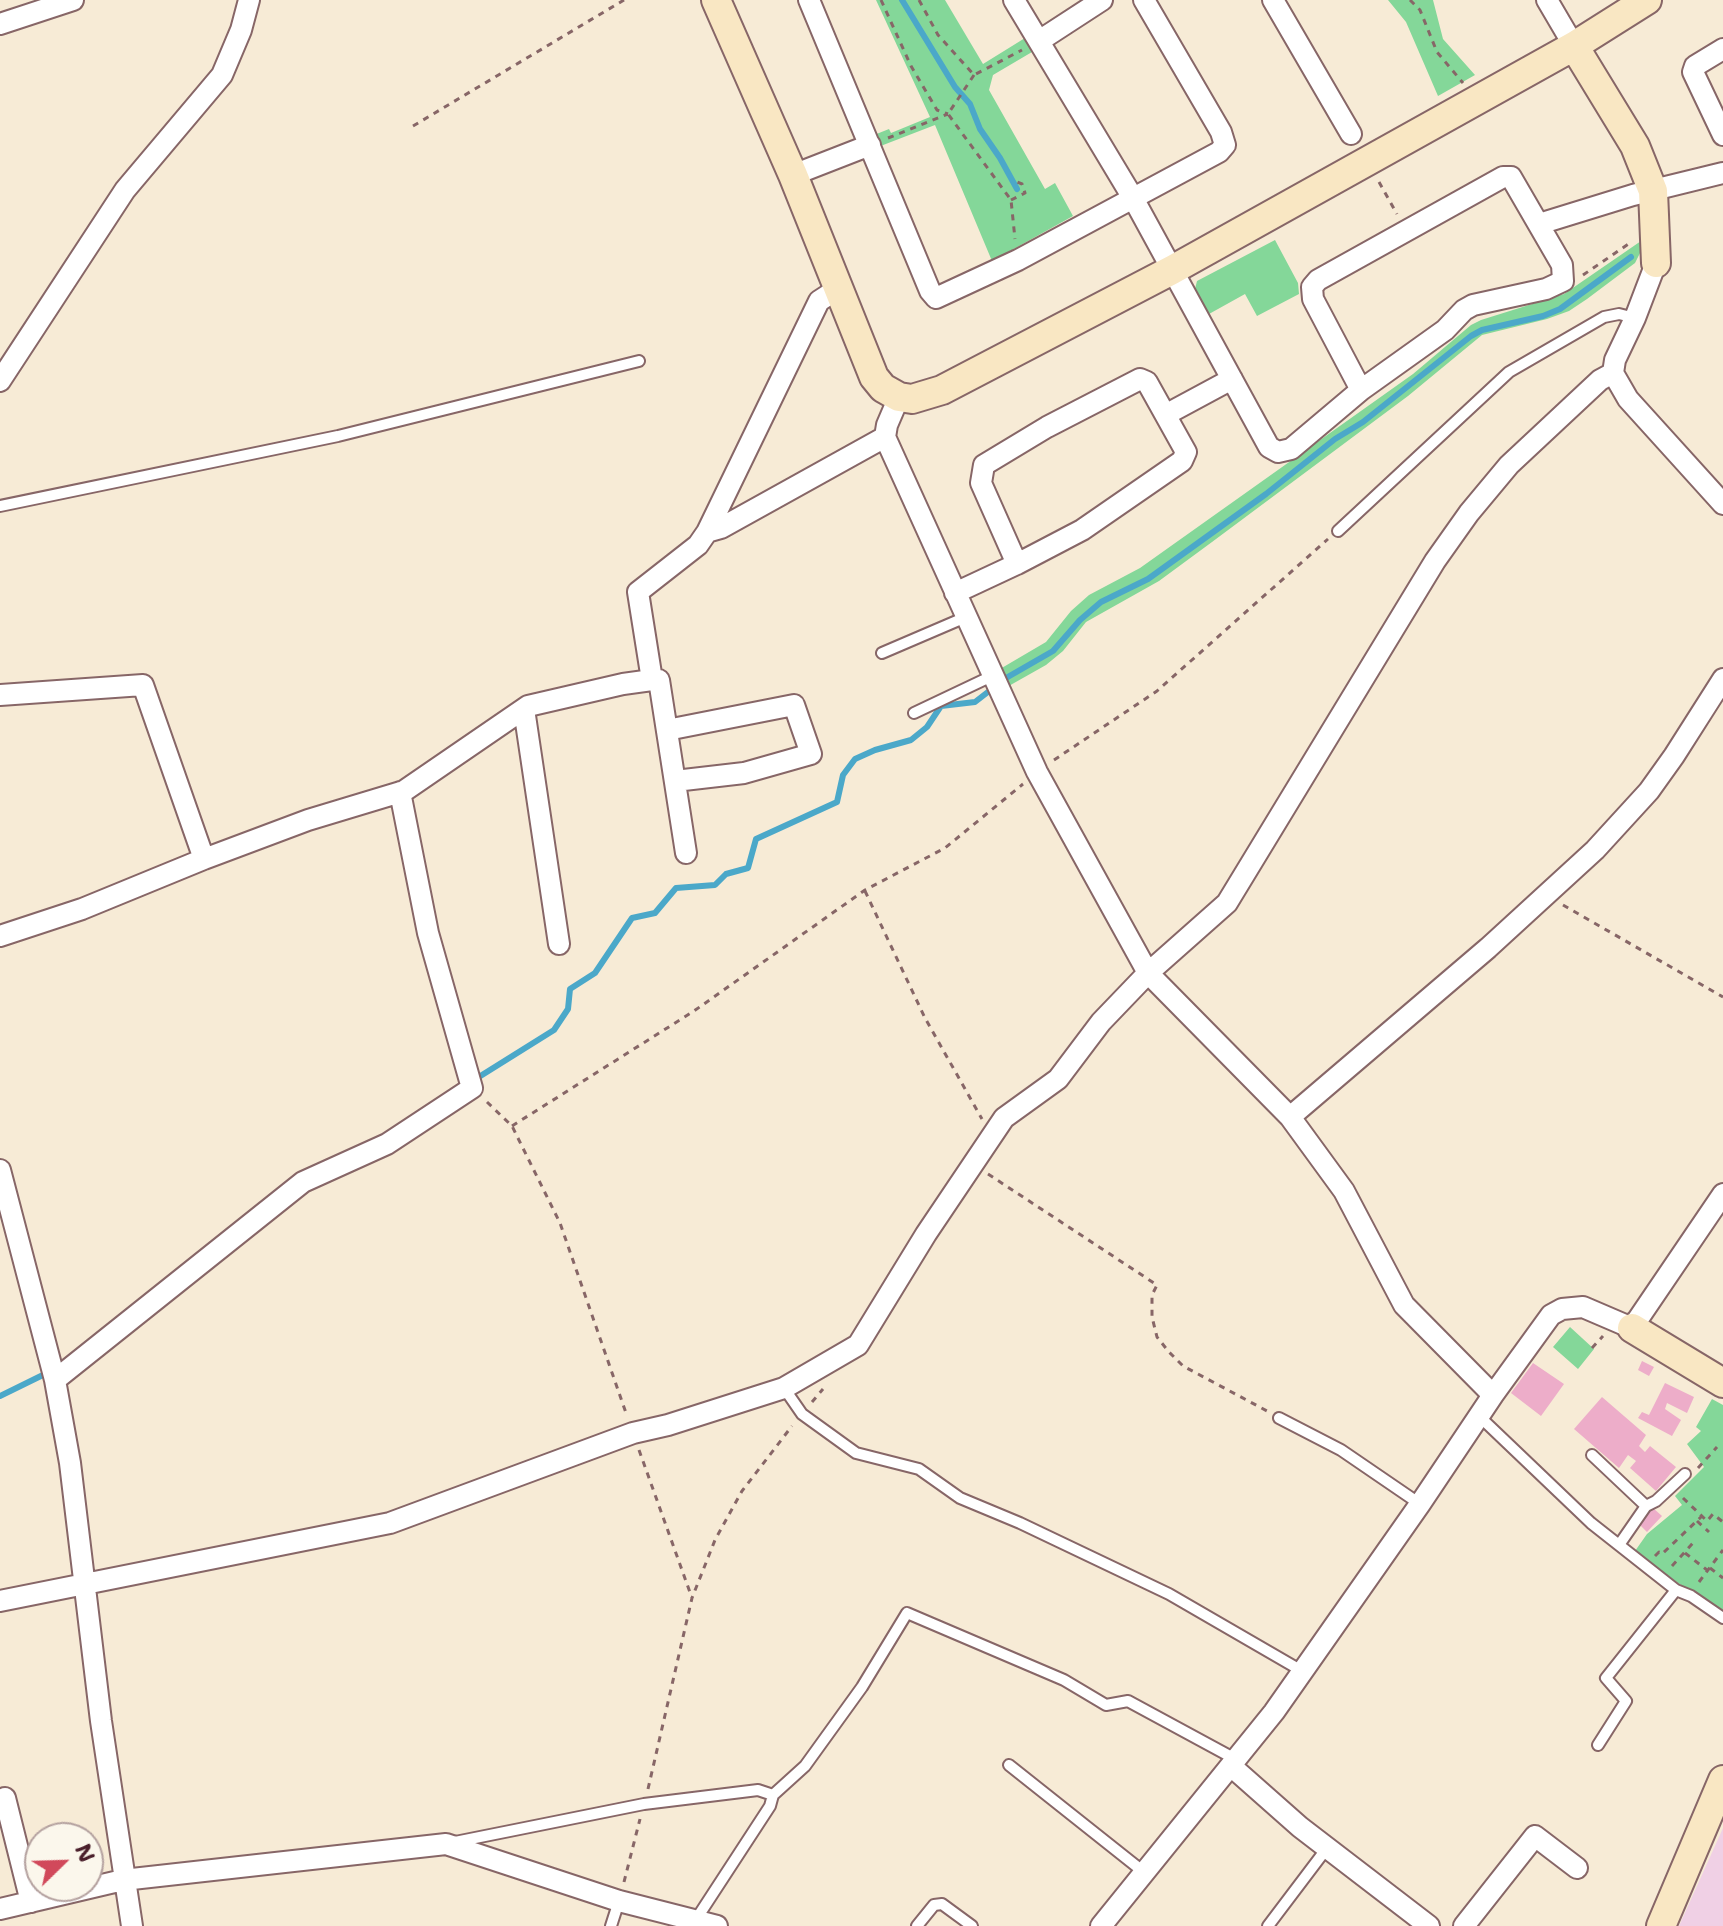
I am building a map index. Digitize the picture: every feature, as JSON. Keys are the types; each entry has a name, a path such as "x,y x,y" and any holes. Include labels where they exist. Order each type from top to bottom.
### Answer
{"street":[{"path":"0,24 73,0"},
{"path":"0,381 125,190 222,75 241,30 249,0"},
{"path":"716,0 793,175 874,377 883,388 899,397 912,399 942,390 1172,270 1574,46 1647,0"},
{"path":"809,0 930,291 936,298 1018,260 1219,152 1225,145 1221,132 1144,0"},
{"path":"1014,0 1133,198 1269,447 1278,452 1291,449 1361,390 1445,330 1464,310 1473,305 1546,289 1563,281 1562,265 1511,177 1503,177 1318,280 1312,287 1313,299 1361,390"},
{"path":"1039,41 1102,0"},
{"path":"1273,0 1351,134"},
{"path":"1547,0 1635,146 1653,191 1656,263 1615,360 1613,373 1628,399 1723,504"},
{"path":"1723,49 1695,66 1693,72 1723,135"},
{"path":"793,175 870,145"},
{"path":"1539,224 1723,173"},
{"path":"652,680 638,592 698,545 707,532 819,301 839,288"},
{"path":"0,1601 390,1523 633,1433 784,1388 858,1345 926,1234 1004,1118 1058,1079 1101,1022 1148,973 1227,903 1435,561 1469,513 1509,465 1600,380 1613,373"},
{"path":"955,593 1017,564 1082,530 1182,461 1186,452 1167,414 1152,388 1140,379 1047,427 984,465 981,483 1017,564"},
{"path":"1167,414 1232,379"},
{"path":"899,397 885,437 1037,772 1148,973 1290,1117 1344,1191 1404,1305 1493,1395"},
{"path":"707,532 721,528 885,437"},
{"path":"0,936 82,909 308,820 400,792 524,709 623,684 652,680 659,680 686,853"},
{"path":"0,695 143,685 204,859"},
{"path":"1290,1117 1488,948 1595,850 1649,791 1720,693"},
{"path":"667,730 794,705 811,754 744,773 675,781"},
{"path":"524,709 559,944"},
{"path":"55,1380 303,1182 387,1144 472,1088 428,933 400,792"},
{"path":"0,1170 55,1380 70,1463 123,1880 132,1926"},
{"path":"1632,1328 1723,1194"},
{"path":"1101,1926 1274,1712 1551,1315 1573,1307 1594,1310 1632,1328 1723,1383"},
{"path":"1234,1763 1327,1848 1429,1926"},
{"path":"1661,1926 1723,1780"},
{"path":"5,1798 24,1874"},
{"path":"1464,1926 1535,1836 1577,1868"},
{"path":"104,1885 446,1844 694,1924 717,1926"},
{"path":"0,1909 31,1902"}],"lane":[{"path":"1338,531 1509,372 1604,317 1619,314 1635,318"},
{"path":"0,506 338,436 639,361"},
{"path":"882,653 966,617"},
{"path":"914,713 992,676"},
{"path":"784,1388 802,1414 856,1453 919,1469 960,1498 1169,1594 1302,1671"},
{"path":"1480,1417 1563,1498 1619,1545 1676,1590 1723,1618"},
{"path":"1279,1418 1341,1450 1420,1504"},
{"path":"1592,1455 1646,1506"},
{"path":"1619,1545 1646,1506 1656,1501 1685,1474"},
{"path":"1598,1745 1626,1701 1606,1678 1676,1590"},
{"path":"694,1924 770,1806 773,1795 805,1766 862,1687 907,1613 1064,1680 1106,1705 1128,1701 1234,1763"},
{"path":"1009,1765 1145,1873"},
{"path":"446,1844 644,1804 758,1790 773,1795"},
{"path":"1268,1926 1327,1848"},
{"path":"611,1926 619,1901"},
{"path":"917,1926 934,1905 942,1904 972,1926"}],"path":[{"path":"413,126 624,0"},
{"path":"881,0 911,66 937,110 948,114 1011,200 1018,260"},
{"path":"919,0 938,35 974,75"},
{"path":"1410,0 1420,10 1437,52 1466,87"},
{"path":"870,145 948,114 974,75 1039,41"},
{"path":"1376,178 1406,231"},
{"path":"1011,200 1025,193 1022,184 1015,181"},
{"path":"1563,281 1577,280 1639,238"},
{"path":"512,1126 694,1011 865,890 945,848 1037,772 1157,691 1338,531"},
{"path":"865,890 925,1018 991,1136"},
{"path":"1546,895 1723,997"},
{"path":"472,1088 512,1126 560,1223 692,1598"},
{"path":"973,1164 1157,1285 1152,1295 1152,1317 1157,1337 1169,1352 1183,1366 1279,1418"},
{"path":"1592,1348 1604,1335"},
{"path":"619,1901 692,1598 715,1540 742,1491 830,1379"},
{"path":"1685,1474 1689,1478 1717,1447"},
{"path":"1671,1487 1707,1521 1713,1514 1722,1519"},
{"path":"1652,1559 1659,1552 1662,1554 1702,1516"},
{"path":"1697,1521 1709,1532"},
{"path":"1667,1572 1693,1543"},
{"path":"1695,1588 1723,1550"},
{"path":"1685,1553 1723,1578"},
{"path":"1717,1558 1723,1563"}],"shaded area":[{"path":"1723,1828 1723,1926 1679,1926"}],"green space":[{"path":"876,0 945,0 983,64 1025,38 1032,52 993,75 989,90 1045,189 1055,183 1073,216 992,261 935,125 878,147 874,135 889,129 891,133 930,117"},
{"path":"1388,0 1433,0 1443,39 1475,75 1438,96 1406,22"},
{"path":"1275,240 1298,283 1299,294 1257,316 1245,294 1209,314 1195,289 1197,281"},
{"path":"1641,241 1641,251 1635,263 1587,299 1569,311 1547,319 1482,335 1408,396 1212,542 1159,581 1086,622 1063,651 1046,665 1007,687 1000,669 1046,642 1071,611 1089,595 1140,568 1413,374 1471,325 1564,294"},
{"path":"1570,1327 1594,1349 1578,1369 1553,1347"},
{"path":"1712,1399 1723,1405 1723,1610 1678,1583 1635,1551 1647,1534 1682,1505 1675,1496 1704,1467 1687,1444 1701,1431 1696,1427"}],"building":[{"path":"1642,1361 1654,1367 1649,1376 1638,1370"},
{"path":"1533,1363 1564,1384 1541,1416 1511,1393"},
{"path":"1665,1383 1694,1397 1687,1413 1667,1403 1665,1409 1681,1420 1672,1436 1638,1418 1642,1412 1649,1415"},
{"path":"1602,1397 1646,1435 1639,1446 1645,1452 1650,1446 1676,1467 1656,1491 1630,1468 1636,1461 1628,1455 1619,1468 1574,1429"},
{"path":"1653,1508 1662,1516 1647,1532 1638,1523"}],"waterway":[{"path":"902,0 955,87 970,104 980,129 1017,189"},
{"path":"474,1080 554,1030 568,1009 570,989 595,973 632,918 655,913 676,888 715,885 726,874 748,868 756,839 837,802 843,775 855,759 911,740 927,727 941,706 975,702 1006,678 1053,651 1080,620 1101,602 1148,579 1266,494 1335,439 1363,422 1471,336 1482,330 1560,309 1631,257"},
{"path":"0,1396 49,1372"}]}
